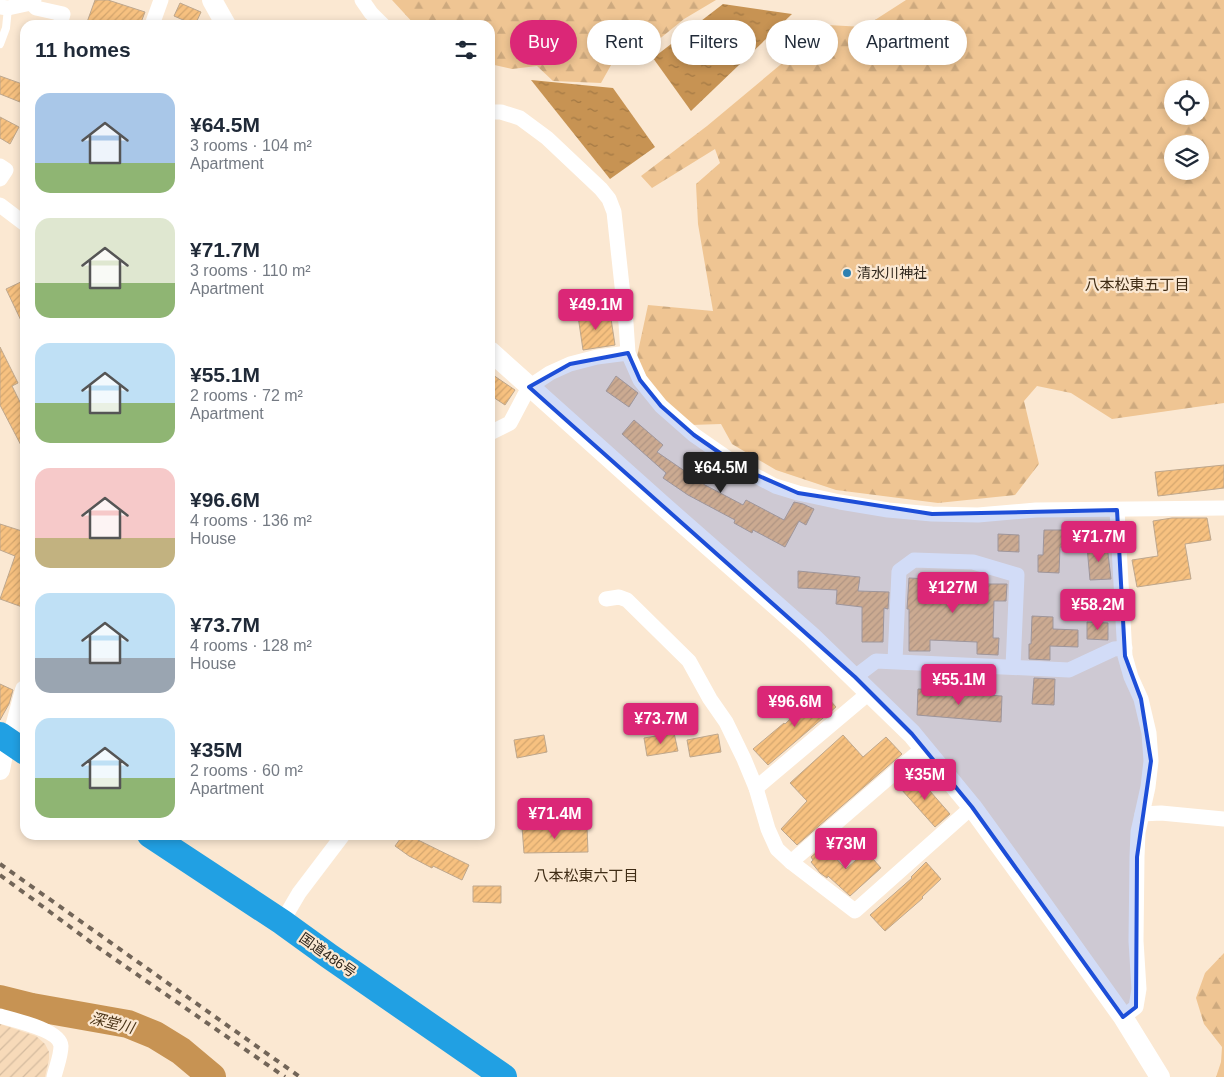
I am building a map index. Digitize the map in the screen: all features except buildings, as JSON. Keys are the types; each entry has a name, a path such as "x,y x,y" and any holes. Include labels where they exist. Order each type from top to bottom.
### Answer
{"highway":[{"name":"国道486号","path":"158,840 282,922 328,956 504,1077"}],"street":[{"path":"154,20 161,0"},
{"path":"212,0 223,20"},
{"path":"362,0 378,20"},
{"path":"4,8 32,1 36,8 63,14 61,20"},
{"path":"495,112 520,118 547,138 601,189 609,199 614,212 628,353 640,380 661,406 694,435 743,469 774,486 850,504 932,514 978,514 1036,510 1224,508"},
{"path":"0,166 6,170 0,180"},
{"path":"0,205 20,220"},
{"path":"495,431 510,423 530,387 570,364 597,357 628,353"},
{"path":"495,356 662,506 811,636 912,734 972,807 1124,1017 1160,1077"},
{"path":"1117,510 1125,656 1131,677 1141,699 1149,733 1151,761 1148,787 1138,832 1136,941 1139,989 1136,1007 1124,1017"},
{"path":"895,661 899,571 914,560 973,562 1017,575 1013,667"},
{"path":"606,599 619,597 627,600 689,661 710,699 726,722 756,788 768,830 777,849 855,911 972,807"},
{"path":"855,677 876,661 1069,670 1114,648 1125,648"},
{"path":"756,788 870,692"},
{"path":"0,770 4,754 12,743 20,710"},
{"path":"791,862 923,748"},
{"path":"1142,814 1161,813 1224,819"},
{"path":"282,922 299,893 339,840"},
{"path":"0,1016 43,1029 58,1038 61,1046 54,1077"}],"lane":[{"path":"0,44 6,28 4,8"}],"highlighted area":[{"path":"628,353 640,380 661,406 694,435 743,469 798,493 932,514 1117,510 1125,656 1141,699 1151,761 1137,857 1136,1007 1123,1017 972,807 912,734 855,677 529,387 570,364"}],"shaded area":[{"path":"0,1024 36,1036 45,1044 49,1052 49,1059 45,1077 0,1077"}],"green space":[{"path":"392,0 716,0 683,20 671,20 671,30 661,38 661,20 587,20 587,65 611,65 601,83 553,81 537,66 512,69 495,65 495,20 410,20"},
{"path":"906,0 1224,0 1224,403 1112,419 1071,393 1037,386 1024,401 1039,464 1015,495 938,503 836,490 776,470 732,444 721,424 691,425 664,402 636,361 648,305 713,311 698,224 696,184 720,163 715,149 652,188 641,176 707,126 780,65 838,65 838,26 848,26 848,65 967,65 967,20 875,20"},
{"path":"1224,953 1224,1077 1216,1077 1221,1062 1222,1047 1204,1024 1196,998 1205,973"}],"water":[{"path":"723,4 792,14 786,20 766,20 766,39 756,49 756,20 702,20"},
{"path":"671,44 671,65 739,65 691,111 658,65 661,65 661,52"},
{"path":"531,80 613,88 655,147 610,179"}],"waterway":[{"name":"深堂川","path":"0,999 32,1007 128,1024 155,1035 181,1051 212,1077"}],"railway":[{"path":"0,864 300,1077"},
{"path":"0,875 96,946 285,1077"}],"place":[{"name":"清水川神社","path":"847,273"}],"district":[{"name":"八本松東五丁目","path":"1137,285"},
{"name":"八本松東六丁目","path":"586,876"}]}
